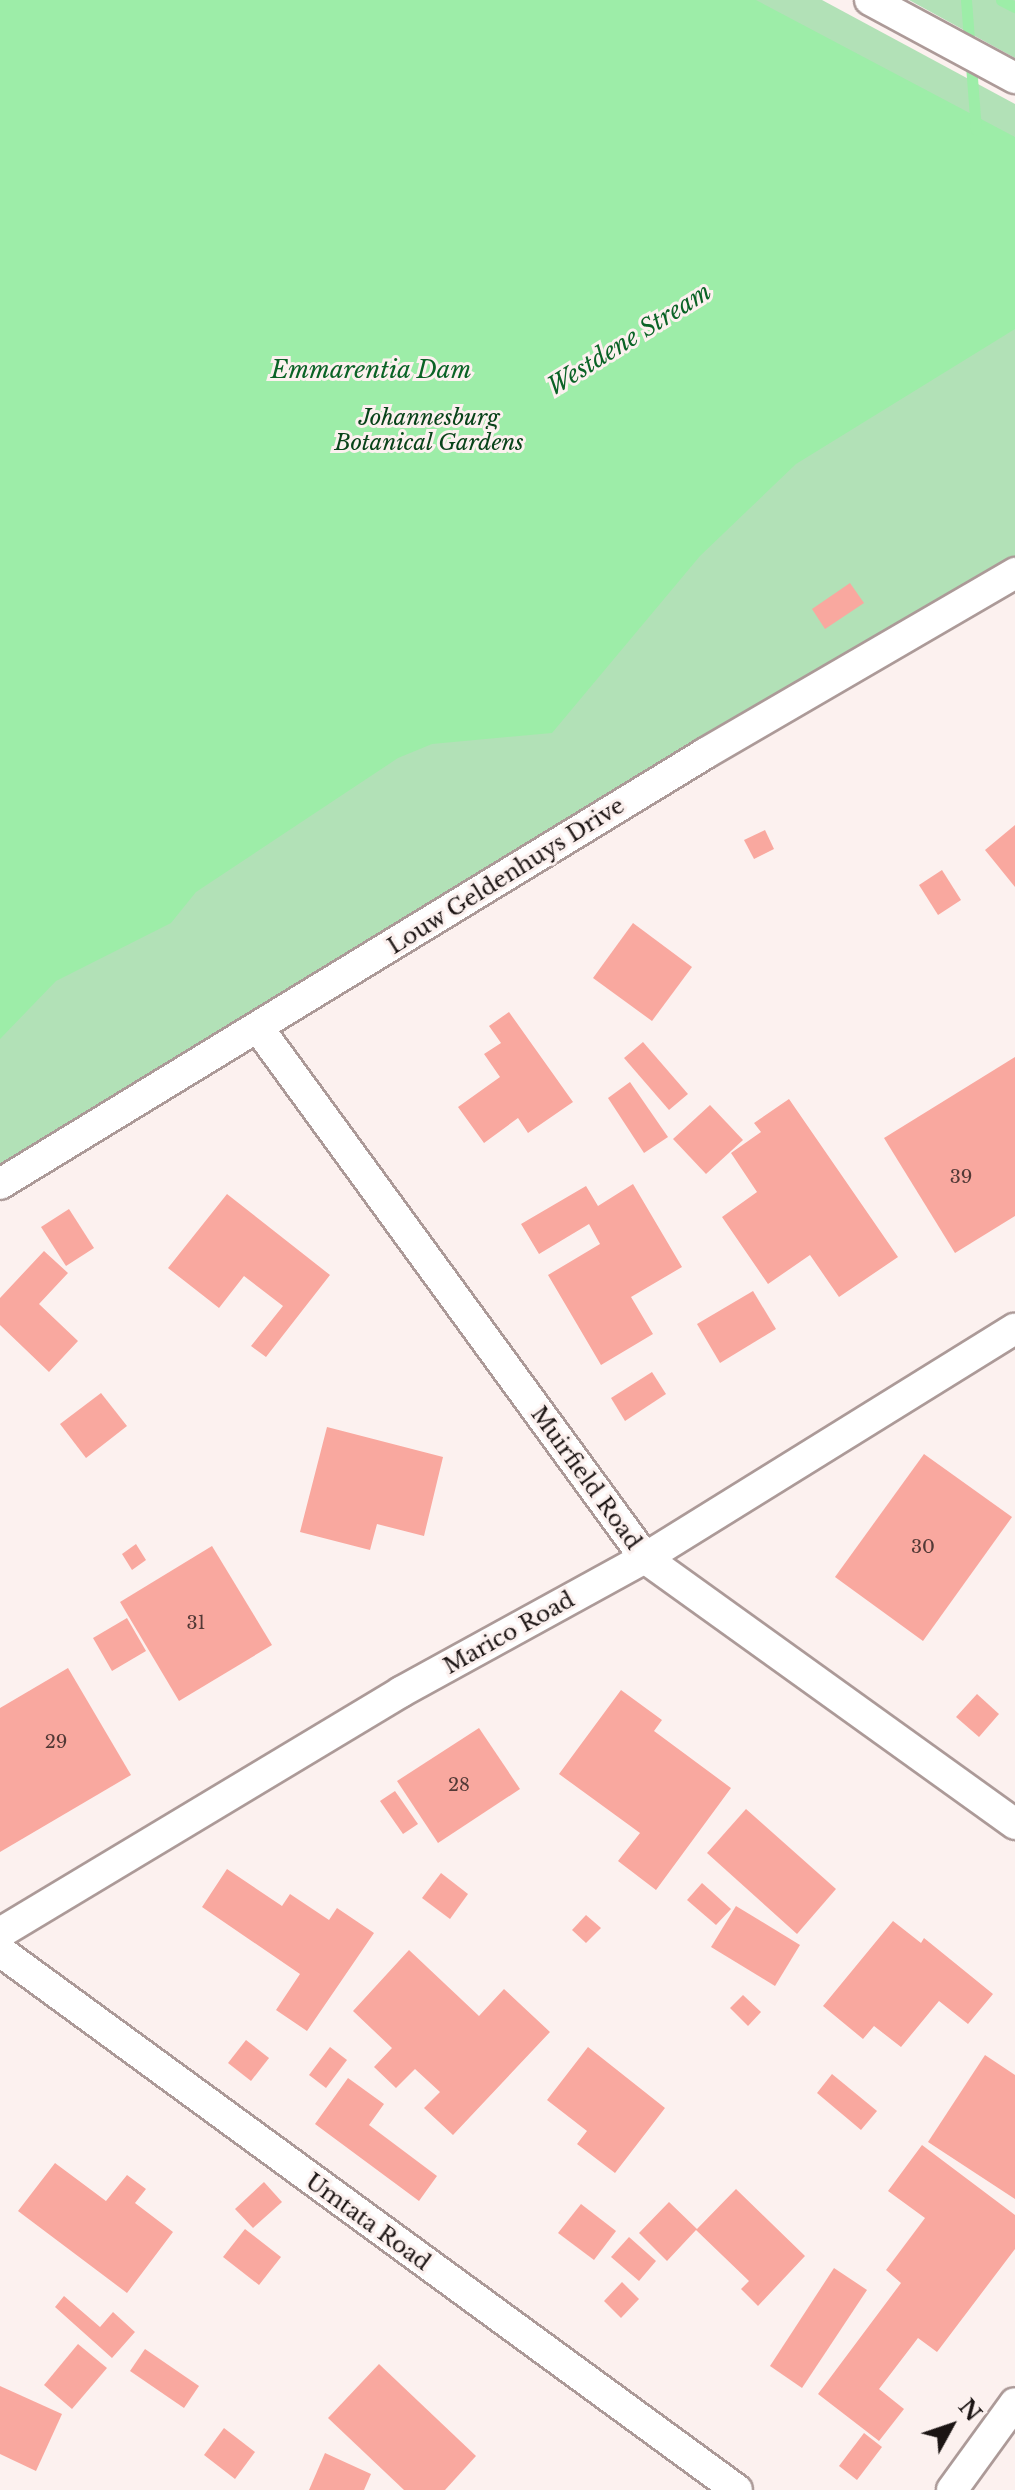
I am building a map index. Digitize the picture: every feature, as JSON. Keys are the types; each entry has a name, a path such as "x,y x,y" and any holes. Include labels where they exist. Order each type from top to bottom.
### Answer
{"street":[{"path":"870,0 1015,78"},
{"name":"Louw Geldenhuys Drive","path":"0,1184 259,1029 706,753 1015,573"},
{"name":"Muirfield Road","path":"259,1029 645,1558 1015,1824"},
{"name":"Marico Road","path":"0,1933 401,1692 645,1558 1015,1329"},
{"name":"Umtata Road","path":"0,1951 737,2490"},
{"path":"952,2490 1015,2403"}],"green space":[{"name":"Emmarentia Dam","path":"0,0 822,0 1015,104 1015,571 0,1192"},
{"path":"909,0 1015,0 1015,58"}],"water":[{"name":"Emmarentia Dam","path":"0,0 756,0 1015,137 1015,329 796,464 700,556 552,733 432,744 398,758 196,892 171,923 56,981 0,1039"}],"building":[{"path":"850,583 864,603 825,629 812,609"},
{"path":"1015,825 1015,887 985,850"},
{"path":"765,830 774,849 754,859 744,840"},
{"path":"942,870 961,900 938,915 919,885"},
{"path":"633,923 692,967 652,1021 593,978"},
{"path":"509,1012 573,1102 528,1133 518,1118 484,1143 458,1107 500,1077 484,1054 501,1043 489,1026"},
{"path":"643,1042 688,1094 669,1110 624,1058"},
{"path":"1015,1057 1015,1216 955,1253 884,1138"},
{"path":"630,1082 668,1137 644,1153 608,1098"},
{"path":"789,1099 898,1257 839,1297 810,1255 768,1284 722,1217 757,1192 731,1153 761,1132 754,1123"},
{"path":"710,1105 743,1140 706,1174 673,1139"},
{"path":"633,1184 682,1267 631,1297 653,1334 601,1365 548,1275 600,1244 589,1224 539,1254 521,1224 586,1186 598,1206"},
{"path":"227,1194 330,1275 266,1357 251,1346 283,1306 244,1276 219,1308 168,1268"},
{"path":"69,1209 94,1248 66,1266 41,1227"},
{"path":"44,1251 68,1273 39,1304 78,1341 49,1372 0,1325 0,1298"},
{"path":"753,1291 776,1329 720,1363 697,1324"},
{"path":"652,1372 666,1394 625,1421 611,1398"},
{"path":"101,1393 127,1426 86,1458 60,1424"},
{"path":"327,1427 443,1457 424,1536 377,1524 370,1550 300,1532"},
{"path":"924,1454 1012,1517 923,1641 835,1577"},
{"path":"136,1544 146,1560 132,1570 122,1554"},
{"path":"212,1546 272,1645 179,1701 120,1602"},
{"path":"127,1618 146,1651 112,1671 93,1638"},
{"path":"68,1668 131,1775 0,1852 0,1708"},
{"path":"621,1690 662,1720 654,1731 731,1788 656,1890 618,1861 640,1833 559,1774"},
{"path":"977,1694 999,1714 979,1737 956,1717"},
{"path":"479,1728 520,1789 438,1843 397,1781"},
{"path":"395,1791 418,1824 403,1834 380,1801"},
{"path":"746,1809 836,1889 797,1934 707,1853"},
{"path":"227,1869 282,1906 290,1894 329,1920 337,1908 374,1933 307,2031 276,2010 300,1974 202,1907"},
{"path":"441,1873 468,1894 450,1919 422,1898"},
{"path":"702,1883 731,1909 716,1925 687,1900"},
{"path":"736,1906 800,1945 775,1986 711,1947"},
{"path":"586,1915 601,1928 586,1943 572,1930"},
{"path":"893,1921 921,1943 924,1938 993,1994 968,2024 939,2001 901,2047 874,2026 863,2039 823,2006"},
{"path":"409,1950 479,2016 504,1989 550,2032 453,2135 424,2108 440,2092 415,2069 396,2088 374,2067 392,2048 353,2011"},
{"path":"743,1995 761,2012 748,2026 730,2008"},
{"path":"246,2040 269,2058 251,2081 228,2063"},
{"path":"330,2047 347,2060 326,2088 309,2075"},
{"path":"588,2047 665,2108 615,2173 577,2144 587,2131 547,2100"},
{"path":"985,2055 1015,2075 1015,2199 928,2142"},
{"path":"832,2074 877,2111 861,2130 817,2093"},
{"path":"348,2078 384,2104 369,2125 437,2176 419,2201 315,2124"},
{"path":"922,2145 1015,2215 1015,2249 937,2352 918,2338 879,2389 904,2409 879,2441 818,2394 901,2283 886,2270 925,2218 888,2191"},
{"path":"55,2163 106,2201 127,2175 146,2189 135,2203 173,2232 127,2293 18,2211"},
{"path":"264,2182 282,2202 253,2228 235,2209"},
{"path":"736,2189 805,2256 758,2306 741,2289 749,2281 696,2230 667,2261 639,2233 669,2202 697,2229"},
{"path":"581,2204 616,2231 594,2260 558,2233"},
{"path":"245,2229 281,2257 259,2285 223,2257"},
{"path":"629,2237 656,2261 639,2281 611,2257"},
{"path":"834,2268 867,2290 802,2388 770,2366"},
{"path":"622,2282 639,2299 621,2318 604,2301"},
{"path":"64,2296 100,2327 113,2312 135,2332 112,2358 55,2307"},
{"path":"78,2344 107,2368 72,2409 44,2385"},
{"path":"145,2349 199,2386 184,2408 130,2371"},
{"path":"379,2364 476,2456 445,2490 404,2490 328,2418"},
{"path":"0,2386 62,2414 36,2471 0,2454"},
{"path":"224,2428 255,2452 235,2479 204,2455"},
{"path":"864,2433 882,2447 857,2480 839,2466"},
{"path":"325,2453 371,2474 364,2490 309,2490"}],"waterway":[{"name":"Westdene Stream","path":"966,0 976,130"},
{"name":"Westdene Stream","path":"1001,0 1015,7"}],"park label":[{"name":"Johannesburg Botanical Gardens","path":"429,430"}]}
